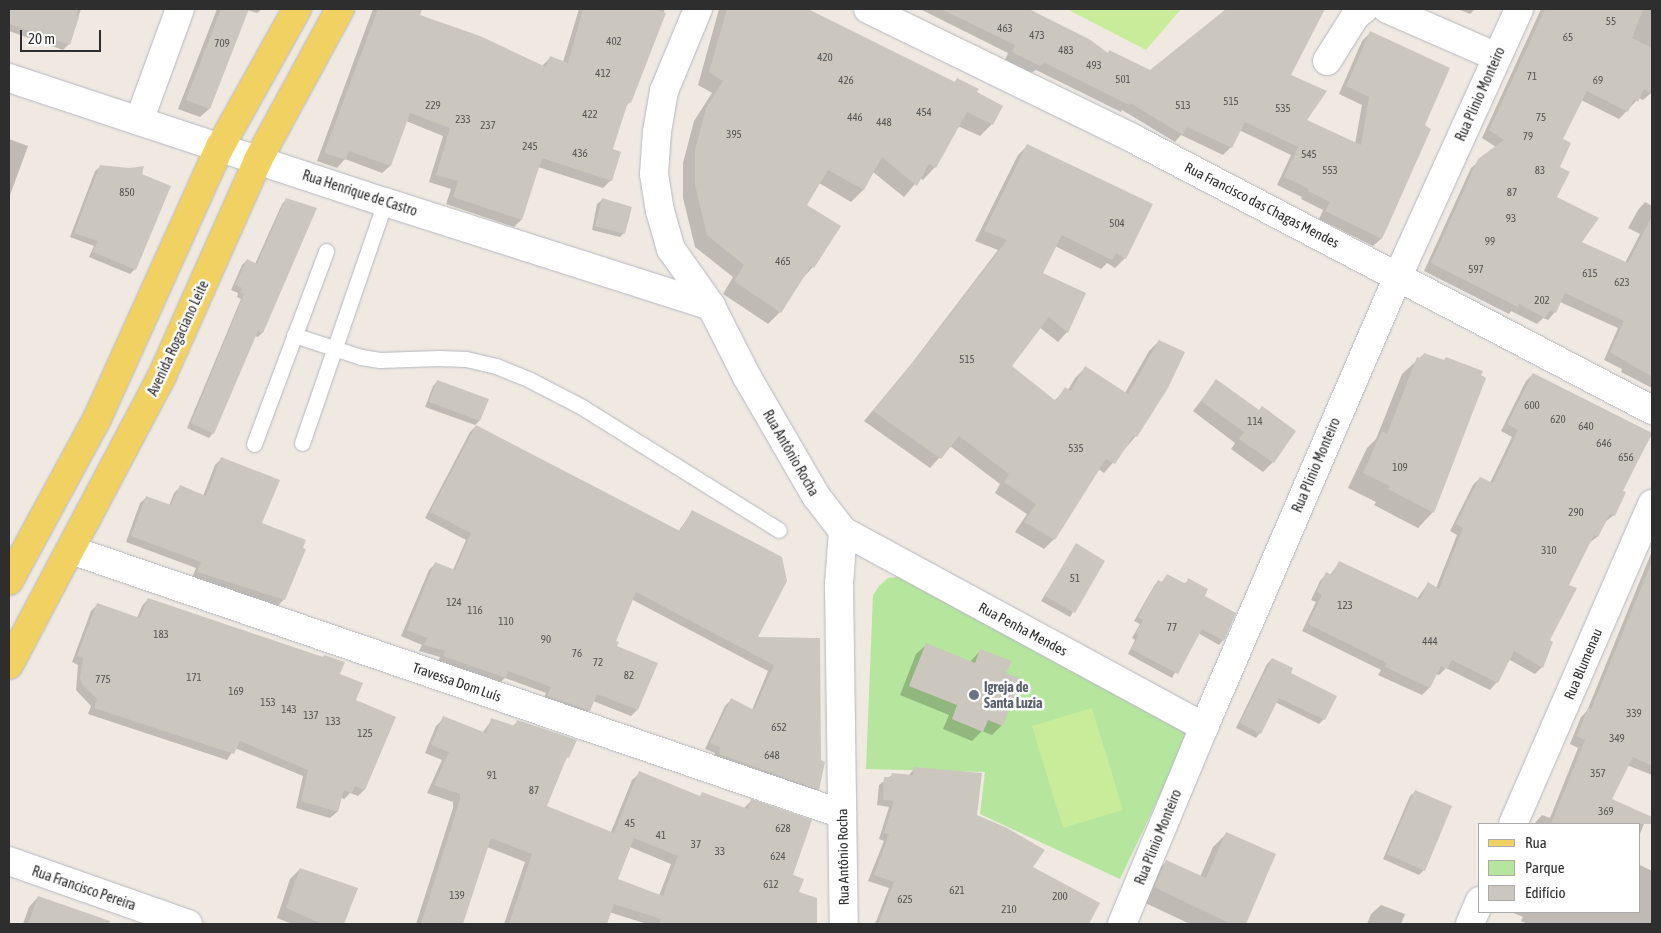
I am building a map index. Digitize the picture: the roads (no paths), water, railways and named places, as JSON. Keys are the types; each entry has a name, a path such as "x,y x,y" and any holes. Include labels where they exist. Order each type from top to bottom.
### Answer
{"main road":[{"path":"9,582 98,419 220,148 297,9"},
{"name":"Avenida Rogaciano Leite","path":"9,665 162,376 258,160 340,9"}],"street":[{"path":"139,121 180,9"},
{"name":"Rua Antônio Rocha","path":"698,9 664,91 656,132 654,174 660,211 671,249 712,306 747,377 816,496 843,531 839,584 844,924"},
{"name":"Rua Francisco das Chagas Mendes","path":"868,9 1134,139 1652,410"},
{"path":"1327,61 1356,15 1364,9"},
{"path":"1387,9 1497,56"},
{"name":"Rua Plinio Monteiro","path":"1122,924 1204,727 1398,276 1519,9"},
{"name":"Rua Henrique de Castro","path":"9,78 385,202 712,306"},
{"name":"Rua Blumenau","path":"1513,823 1652,504"},
{"name":"Rua Penha Mendes","path":"843,531 1204,727"},
{"name":"Travessa Dom Luís","path":"71,550 842,814"},
{"name":"Rua Francisco Pereira","path":"9,861 188,924"}],"lane":[{"path":"302,444 385,202"},
{"path":"254,444 326,251"},
{"path":"294,335 335,349 380,360 466,359 496,366 530,380 582,407 779,530"}],"place":[{"name":"Igreja de Santa Luzia","path":"974,695"}]}
